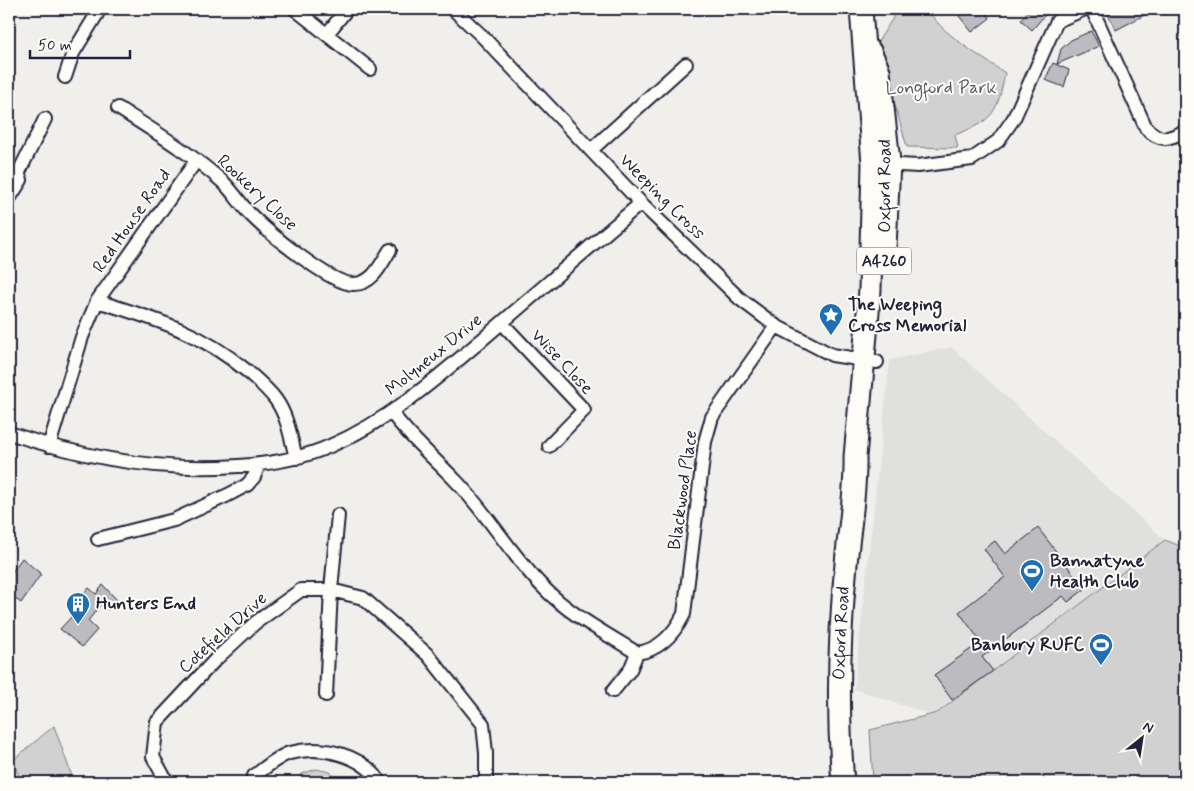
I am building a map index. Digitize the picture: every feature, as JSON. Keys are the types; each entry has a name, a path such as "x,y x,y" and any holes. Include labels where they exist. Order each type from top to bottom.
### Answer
{"main road":[{"name":"Oxford Road","path":"843,782 839,699 846,564 856,485 866,459 870,361 870,290 881,164 879,71 864,38 861,9"}],"street":[{"path":"65,77 73,53 100,9"},
{"path":"295,9 370,69"},
{"path":"327,34 347,9"},
{"name":"Weeping Cross","path":"453,9 482,36 641,203 740,299 776,326 832,355 870,361"},
{"path":"881,164 918,166 972,159 998,141 1014,118 1056,21 1085,9"},
{"path":"1092,9 1146,128 1156,137 1170,139 1185,131"},
{"path":"590,150 686,64"},
{"name":"Rookery Close","path":"118,108 196,161 224,184 248,213 274,236 341,283 363,283 372,278 390,250"},
{"path":"9,199 21,180 18,174 45,119"},
{"name":"Red House Road","path":"50,446 82,337 97,301 196,161"},
{"name":"Molyneux Drive","path":"9,433 101,459 160,467 210,468 259,464 296,458 329,446 391,412 414,397 641,203"},
{"path":"97,301 183,329 242,367 264,386 277,401 286,419 296,458"},
{"name":"Wise Close","path":"502,323 584,410 549,446"},
{"name":"Blackwood Place","path":"637,653 648,652 664,642 677,628 684,614 705,442 712,417 776,326"},
{"path":"391,412 412,438 457,482 520,562 544,588 574,614 637,653 630,670 613,692"},
{"path":"98,540 174,520 228,495 247,485 254,477 259,464"},
{"path":"326,695 330,590 338,515"},
{"name":"Cotefield Drive","path":"167,782 153,757 156,722 215,660 255,623 301,590 330,590 363,598 428,655 482,724 486,753 486,782"},
{"path":"251,782 254,776 288,753 323,749 362,764 380,782"}],"shaded area":[{"path":"951,347 1165,540 932,715 854,689 890,360"}],"green space":[{"name":"Longford Park","path":"892,9 929,9 933,17 951,35 1005,73 999,98 992,114 978,125 955,135 958,148 907,147 877,43 893,18"},
{"name":"Banbury RUFC","path":"1165,540 1185,548 1185,782 873,782 870,730 937,713"},
{"path":"54,726 74,782 21,782 13,760"},
{"path":"316,769 330,772 338,782 294,782 302,774"}],"building":[{"path":"969,9 983,9 990,18 972,32 959,16"},
{"path":"1030,9 1050,9 1032,30 1021,20"},
{"path":"1119,9 1156,9 1116,30 1108,14"},
{"path":"1091,31 1099,46 1057,64 1061,49 1071,40"},
{"path":"1053,63 1069,70 1064,87 1045,80"},
{"name":"Bannatyne Health Club","path":"1038,528 1085,589 1068,602 1063,596 982,657 993,671 952,700 934,675 981,642 959,612 1005,577 984,549 995,541 1005,554"},
{"path":"22,558 41,574 21,603 9,594 9,576"},
{"name":"Hunters End","path":"103,585 117,600 108,610 101,604 88,621 97,630 82,647 60,629 87,600 82,596 89,588 96,594"}],"place":[{"name":"The Weeping Cross Memorial","path":"831,336"},
{"name":"Bannatyne Health Club","path":"1032,592"},
{"name":"Hunters End","path":"78,625"},
{"name":"Banbury RUFC","path":"1101,666"}]}
